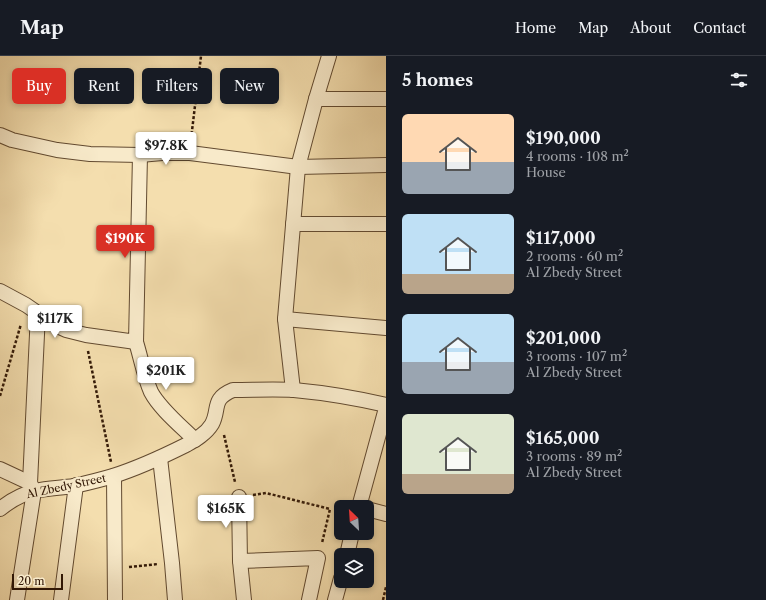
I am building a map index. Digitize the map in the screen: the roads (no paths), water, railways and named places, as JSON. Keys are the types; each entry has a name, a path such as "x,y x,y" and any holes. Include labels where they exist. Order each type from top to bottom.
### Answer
{"street":[{"path":"293,390 285,318 298,167 329,56"},
{"path":"316,99 386,99"},
{"path":"0,135 12,140 57,150 90,154 190,154 298,167 386,166"},
{"path":"140,155 136,342 144,373 152,392 160,405 195,440"},
{"path":"293,224 386,224"},
{"path":"0,291 32,309 55,325 66,330 86,335 136,342"},
{"path":"17,600 32,487 32,309"},
{"path":"285,318 386,328"},
{"name":"Al Zbedy Street","path":"0,509 32,487 76,485 114,476 160,458 195,440 204,433 211,426 215,416 216,406 220,399 225,393 233,390 293,390 324,393 386,405"},
{"path":"361,500 386,408"},
{"path":"160,458 175,600"},
{"path":"0,469 32,487"},
{"path":"114,476 115,600"},
{"path":"61,600 76,485"},
{"path":"239,497 240,561 244,600"},
{"path":"374,511 386,514"},
{"path":"240,561 318,558 309,600"},
{"path":"336,600 339,588"}]}
